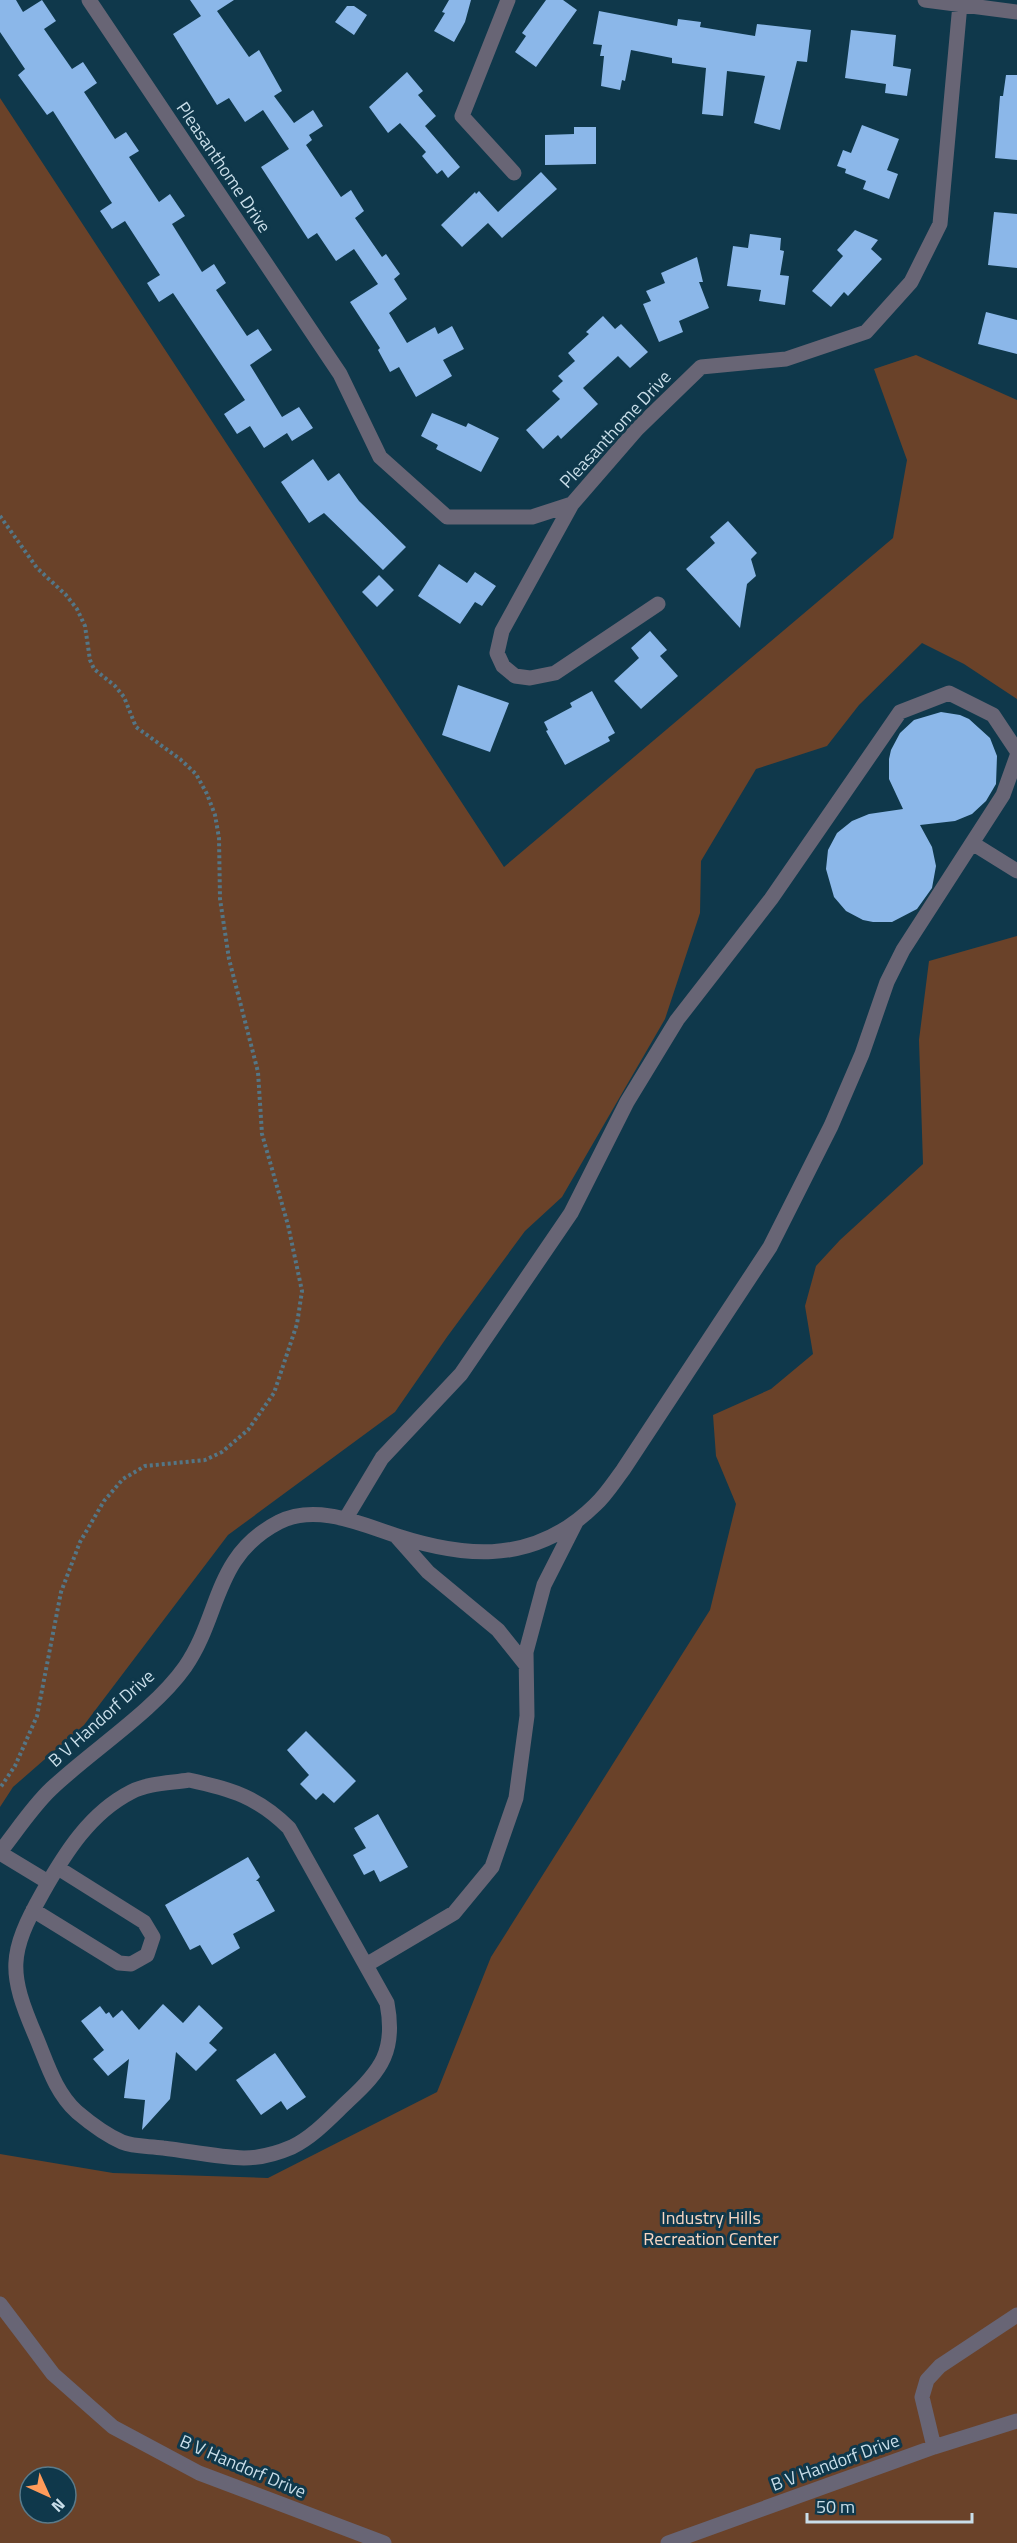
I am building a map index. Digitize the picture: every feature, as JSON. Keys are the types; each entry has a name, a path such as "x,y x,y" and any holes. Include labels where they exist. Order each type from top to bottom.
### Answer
{"street":[{"name":"Pleasanthome Drive","path":"89,0 340,374 380,457 447,517 532,517 572,504 637,429 701,367 786,359 866,332 911,282 940,224 960,4"},
{"path":"508,0 462,116 514,173"},
{"path":"926,0 1017,12"},
{"path":"572,504 502,631 496,653 503,666 515,676 530,678 555,673 658,604"},
{"path":"346,1518 382,1458 461,1374 571,1213 627,1102 677,1020 771,900 900,712 949,693 993,716 1017,751"},
{"path":"366,1965 454,1913 492,1867 516,1798 527,1716 526,1652 544,1585 576,1522 597,1504 623,1470 770,1246 831,1126 862,1053 887,982 903,950 1003,795 1017,756"},
{"path":"972,843 1017,871"},
{"name":"B V Handorf Drive","path":"0,1853 49,1791 149,1705 185,1667 205,1628 224,1576 250,1541 280,1521 310,1515 346,1518 396,1536 455,1551 487,1554 552,1537 576,1522"},
{"path":"396,1536 428,1572 498,1629 526,1665"},
{"path":"189,1780 219,1787 255,1801 271,1810 289,1828 366,1965 387,2003 392,2024 389,2046 382,2065 369,2082 312,2135 291,2147 268,2155 244,2158 124,2143 101,2130 77,2111 59,2091 23,2006 15,1980 16,1956 22,1929 48,1882 84,1828 105,1809 133,1791 189,1780"},
{"path":"0,1853 48,1882"},
{"path":"33,1910 119,1963 131,1964 147,1955 153,1937 144,1922 58,1868"},
{"name":"B V Handorf Drive","path":"0,2304 53,2374 113,2427 200,2473 384,2543"},
{"path":"934,2447 922,2397 927,2380 940,2366 1017,2315"},
{"name":"B V Handorf Drive","path":"668,2543 934,2447 1017,2421"}],"path":[{"path":"0,516 37,568 66,595 77,609 85,626 90,660 94,669 115,686 124,697 136,727 180,759 196,774 207,794 215,815 219,838 220,899 229,959 258,1072 262,1134 288,1226 302,1291 297,1324 273,1394 248,1430 222,1452 205,1460 146,1466 123,1479 104,1501 80,1542 61,1592 37,1716 15,1766 0,1788"}],"green space":[{"path":"0,98 504,867 893,538 907,460 874,369 916,355 1017,400 1017,699 964,664 922,643 859,705 827,746 756,769 701,861 700,913 665,1019 562,1197 525,1231 395,1412 228,1535 84,1725 13,1787 0,1807"},
{"name":"Industry Hills Recreation Center","path":"1017,936 1017,2543 0,2543 0,2154 113,2173 268,2178 437,2092 491,1957 710,1610 736,1504 716,1456 713,1415 771,1389 813,1354 805,1306 816,1266 840,1240 923,1164 919,1040 929,961"}],"building":[{"path":"0,0 16,0 23,12 42,0 56,21 44,29 72,69 83,62 97,83 84,92 115,139 126,132 139,151 129,157 159,202 170,194 185,216 172,224 202,272 214,264 226,283 216,290 247,336 258,329 272,350 250,365 282,417 299,407 313,428 292,441 287,433 264,448 250,426 237,434 224,414 245,400 173,293 159,302 147,283 160,275 125,221 112,229 100,211 112,203 53,111 47,115 18,75 25,69 0,32"},
{"path":"190,0 234,0 217,11 249,57 259,50 282,91 274,96 294,123 313,110 323,126 309,135 312,140 306,145 341,197 351,190 364,211 355,218 382,257 386,254 400,274 394,279 407,299 389,313 407,343 435,327 438,334 452,326 464,349 443,360 452,376 416,397 399,367 390,372 378,350 380,348 350,302 378,284 354,249 336,261 317,233 308,239 261,167 289,149 263,110 245,122 229,98 217,105 173,34 201,16"},
{"path":"449,0 471,0 465,22 454,42 434,31 445,13 442,12"},
{"path":"546,0 563,0 577,10 536,67 515,52 526,36 522,33"},
{"path":"347,6 354,6 367,15 354,35 335,22"},
{"path":"599,11 677,26 678,19 701,22 700,27 755,36 757,24 811,30 807,62 797,61 780,130 754,123 765,76 727,71 723,116 702,114 706,68 672,63 672,58 631,50 625,81 622,80 620,90 601,86 604,56 600,56 602,45 593,44"},
{"path":"851,30 896,35 893,66 911,69 907,96 885,93 886,84 845,78"},
{"path":"407,72 423,91 418,95 436,116 425,126 460,167 448,178 442,170 437,174 422,156 426,152 400,123 388,133 369,107"},
{"path":"1006,75 1017,75 1017,160 995,158 1000,96 1003,96"},
{"path":"862,125 899,139 887,170 898,174 889,199 863,189 866,181 845,173 846,169 837,166 843,150 851,153"},
{"path":"574,127 596,127 596,164 545,165 545,135 574,134"},
{"path":"541,172 557,189 502,238 488,223 462,247 441,225 475,192 476,194 479,191 498,212"},
{"path":"994,212 1017,214 1017,268 988,265"},
{"path":"855,230 878,240 871,249 882,259 848,296 844,292 831,307 812,291 843,256 837,250"},
{"path":"750,234 781,238 780,250 784,251 780,275 789,276 785,305 759,301 761,290 727,286 733,246 748,248"},
{"path":"697,257 703,282 699,282 709,308 679,321 683,332 659,342 643,304 651,301 646,291 665,283 661,273"},
{"path":"986,312 1017,320 1017,354 978,344"},
{"path":"603,316 615,329 621,324 648,352 630,368 618,356 583,388 598,404 561,439 558,435 543,449 526,430 560,399 552,391 563,381 558,376 575,361 568,353 589,334 586,332"},
{"path":"432,413 466,427 468,423 499,438 481,472 436,449 438,445 421,436"},
{"path":"313,459 328,481 339,473 359,501 406,547 383,570 324,513 309,523 281,482"},
{"path":"728,521 757,553 751,559 756,576 747,584 740,628 686,569 715,543 710,537"},
{"path":"439,564 467,583 475,572 496,586 482,606 475,602 460,624 418,596"},
{"path":"379,575 394,590 377,607 362,592"},
{"path":"650,631 667,650 660,656 678,676 641,709 614,681 639,658 631,648"},
{"path":"458,685 509,703 490,752 442,735"},
{"path":"592,691 615,733 608,737 610,741 565,765 546,731 548,730 544,722 572,707 570,703"},
{"path":"941,712 969,719 990,738 997,756 996,784 986,801 972,814 955,821 920,825 932,847 936,866 932,888 917,909 892,922 863,920 846,911 834,897 826,869 828,850 837,833 852,821 869,814 903,809 889,779 891,750 900,733 914,720"},
{"path":"306,1731 356,1781 334,1803 323,1793 316,1800 300,1784 309,1775 287,1750"},
{"path":"378,1814 408,1867 380,1882 374,1870 364,1875 353,1855 366,1848 354,1828"},
{"path":"248,1857 260,1877 256,1881 275,1911 233,1934 240,1948 212,1965 200,1945 190,1950 165,1905"},
{"path":"163,2004 183,2023 199,2005 223,2028 209,2043 217,2050 196,2071 176,2052 170,2099 142,2130 145,2100 124,2098 129,2059 108,2076 93,2059 104,2050 81,2021 100,2006 106,2014 109,2012 113,2018 122,2010 139,2030"},
{"path":"275,2053 306,2097 287,2110 281,2101 261,2115 236,2080"}]}
